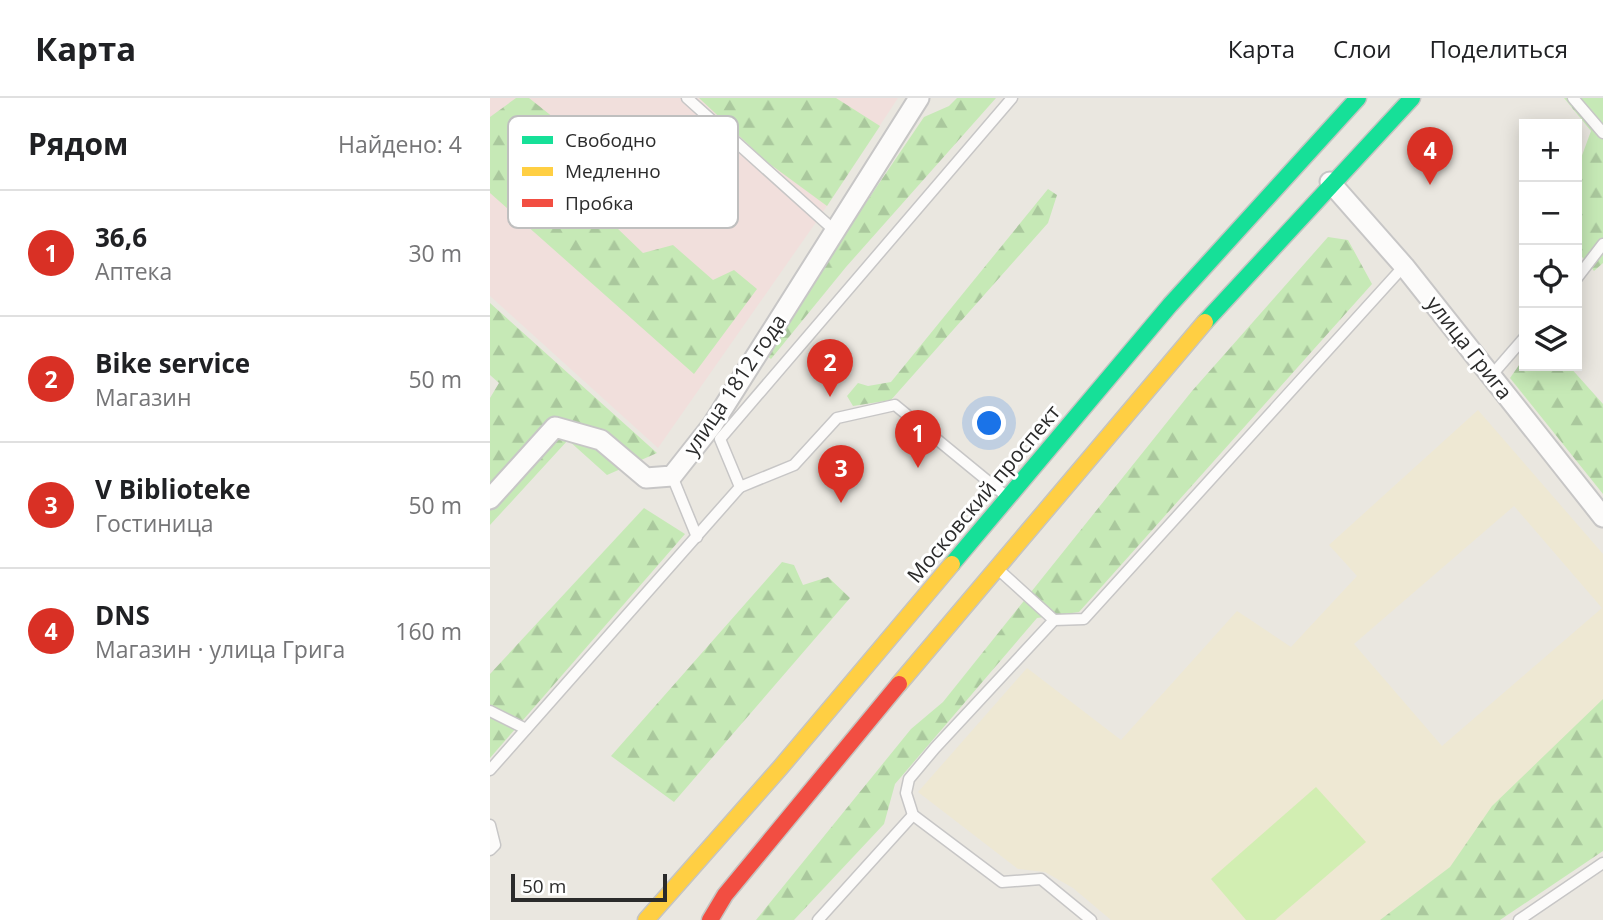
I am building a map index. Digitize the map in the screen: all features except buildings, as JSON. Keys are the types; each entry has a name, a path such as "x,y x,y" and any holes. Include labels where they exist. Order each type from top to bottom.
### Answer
{"main road":[{"name":"Московский проспект","path":"646,920 1009,498 1170,305 1358,98"},
{"path":"710,920 725,895 1201,324 1330,181 1412,98"},
{"path":"693,866 709,866 718,873 725,895"}],"street":[{"name":"улица 1812 года","path":"490,499 555,427 601,440 646,478 673,476 717,432 835,231 919,98"},
{"name":"улица Грига","path":"1330,181 1404,266 1603,517"}],"lane":[{"path":"687,98 707,116"},
{"path":"740,487 717,432 1012,98"},
{"path":"1573,98 1603,133"},
{"path":"738,144 835,231"},
{"path":"1582,270 1603,244"},
{"path":"997,568 1054,620 1084,619 1404,266"},
{"path":"1491,376 1519,344"},
{"path":"490,770 740,487 794,465 837,418 895,405 1009,498"},
{"path":"673,476 697,537"},
{"path":"1054,620 909,779 906,793 913,815 1002,883 1041,879 1091,920"},
{"path":"490,711 526,729"},
{"path":"818,920 913,815"},
{"path":"490,825 495,845 490,850"},
{"path":"1519,920 1603,863"}],"shaded area":[{"path":"490,98 898,98 819,218 658,448 490,296"},
{"path":"1478,410 1603,554 1603,739 1387,920 1111,920 1073,888 1045,872 1018,869 918,792 1027,668 1121,740 1237,611 1291,647 1357,576 1329,545","holes":["1514,506 1602,608 1442,746 1354,644"]}],"green space":[{"path":"516,98 529,98 552,116 508,116 508,209 490,193 490,117"},
{"path":"699,98 836,98 880,126 827,206 767,162 738,135 738,116 718,116"},
{"path":"957,98 996,98 846,267 771,359 767,356 777,334 924,117 949,106"},
{"path":"1564,98 1603,98 1603,263 1594,271 1582,257 1582,155 1591,131"},
{"path":"1048,189 1057,195 1048,223 891,400 853,406 847,396 858,383 868,386 891,382"},
{"path":"529,228 617,228 643,253 673,245 713,280 734,270 757,289 694,374"},
{"path":"1328,237 1348,240 1372,284 1079,612 1037,618 895,784 884,824 794,920 756,920 911,729 943,702 1192,391"},
{"path":"490,303 657,453 607,475 568,440 490,525 490,398 499,383 490,375"},
{"path":"1519,365 1519,371 1573,371 1603,404 1603,494 1510,378"},
{"path":"644,508 685,534 490,758 490,674"},
{"path":"782,562 794,565 803,585 828,577 850,598 674,802 611,756"},
{"path":"1603,699 1603,851 1500,920 1380,920 1450,867 1492,806"},
{"path":"1316,787 1366,842 1275,920 1246,920 1211,879"}],"traffic: fast":[{"path":"952,564 1170,305 1358,98"},
{"path":"1205,322 1412,98"}],"traffic: slow":[{"path":"899,684 1205,322"},
{"path":"646,920 780,768 952,564"}],"traffic: jam":[{"path":"710,920 725,895 899,684"}],"place":[{"name":"DNS","path":"1430,185"},
{"name":"Bike service","path":"830,397"},
{"name":"36,6","path":"918,468"},
{"name":"V Biblioteke","path":"841,503"}]}
